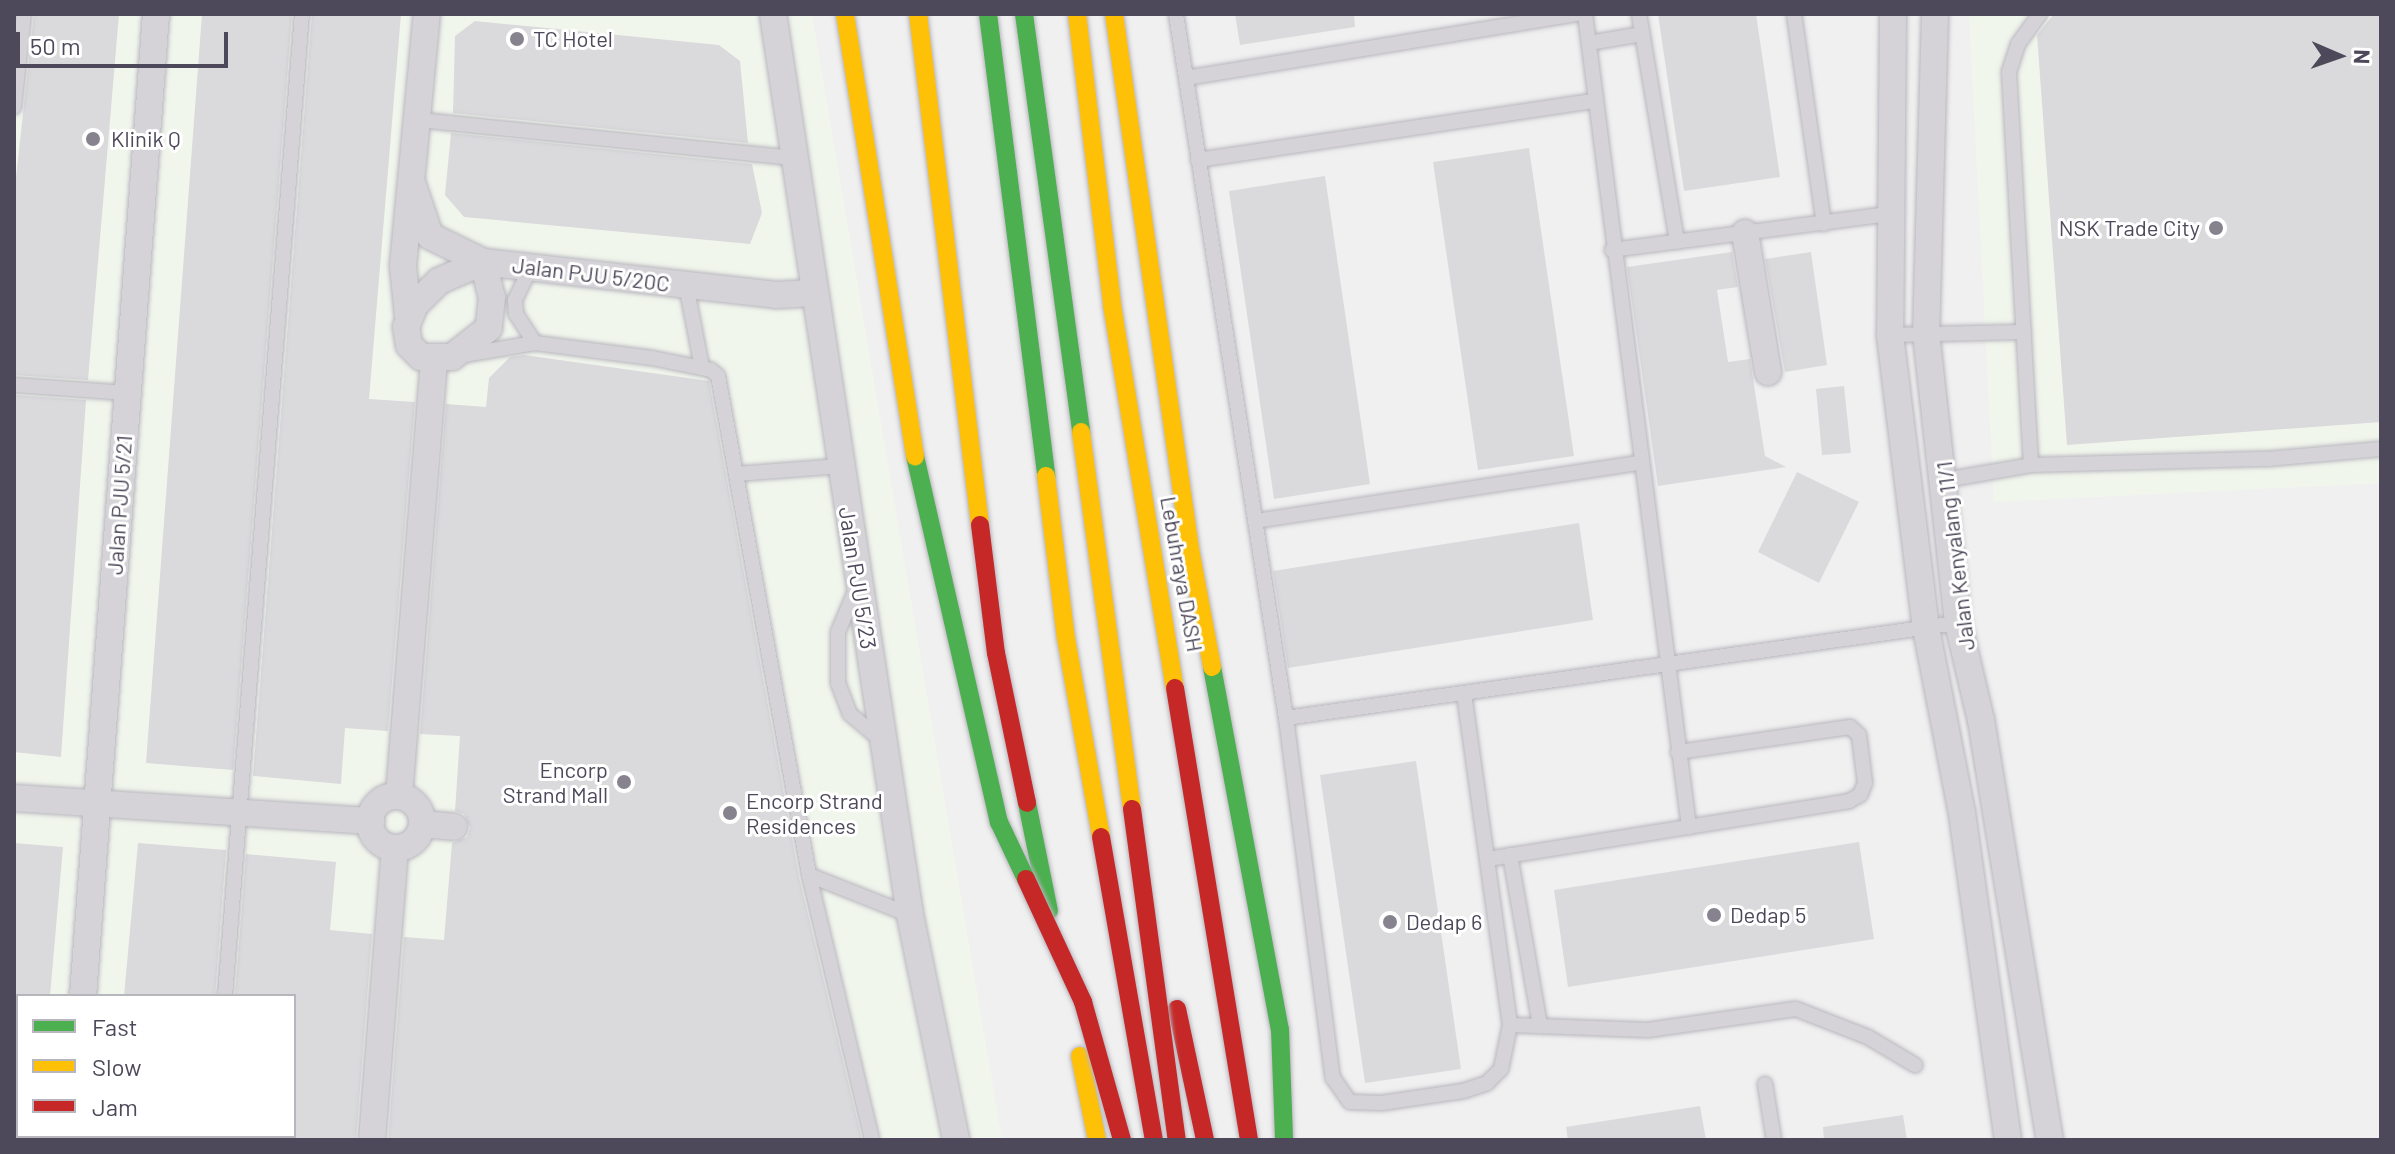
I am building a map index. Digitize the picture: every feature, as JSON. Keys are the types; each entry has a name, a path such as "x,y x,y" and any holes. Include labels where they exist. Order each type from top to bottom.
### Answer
{"highway":[{"path":"845,14 915,458 999,822 1083,1002 1122,1140"},
{"path":"918,14 996,653 1097,1140"},
{"path":"988,14 1066,638 1154,1140"},
{"path":"1024,14 1177,1140"},
{"name":"Lebuhraya DASH","path":"1077,14 1112,305 1249,1140"},
{"path":"1114,14 1190,549 1280,1029 1284,1140"},
{"path":"1066,638 1098,689 1121,753 1205,1140"}],"street":[{"name":"Jalan PJU 5/21","path":"83,994 156,14"},
{"path":"408,316 439,281 483,262 492,320 443,359 421,357 409,345 403,266 427,14"},
{"name":"Jalan PJU 5/23","path":"773,14 910,915 956,1140"},
{"name":"Jalan Kenyalang 11/1","path":"1893,14 1890,335 1926,628 1962,813 2008,1140"},
{"name":"Jalan Kenyalang 11/1","path":"1935,14 1926,333 1945,480 1958,623 1981,720 2050,1140"},
{"name":"Jalan PJU 5/20C","path":"412,183 430,236 483,262 776,295 814,293"},
{"path":"1745,233 1768,372"},
{"path":"399,796 443,359"},
{"path":"399,796 418,808 422,824 416,838 395,848 381,842 371,821 383,799 399,796"},
{"path":"14,798 371,821"},
{"path":"422,824 454,827"},
{"path":"372,1140 395,848"}],"lane":[{"path":"14,107 24,14"},
{"path":"225,994 241,812 268,406 302,14"},
{"path":"1176,14 1286,718 1333,1078 1350,1102 1367,1105 1487,1083 1501,1069 1510,1025 1464,693"},
{"path":"1186,78 1576,14"},
{"path":"1585,14 1639,463 1689,827"},
{"path":"1639,14 1677,242"},
{"path":"1794,14 1824,224"},
{"path":"2031,465 2009,72 2018,44 2040,14"},
{"path":"1589,43 1642,34"},
{"path":"1198,160 1595,101"},
{"path":"419,120 796,158"},
{"path":"1612,250 1890,214"},
{"path":"531,267 515,300 516,314 535,343"},
{"path":"686,285 702,367"},
{"path":"1890,335 2024,332"},
{"path":"443,359 535,343 702,367 718,376 809,875 872,1140"},
{"path":"14,385 128,393"},
{"path":"1945,480 2031,465 2267,459 2381,449"},
{"path":"1255,521 1639,463"},
{"path":"737,474 841,466"},
{"path":"1286,718 1958,623"},
{"path":"1488,859 1689,827 1860,795 1865,783 1859,735 1850,727 1678,752"},
{"path":"1510,855 1540,1026"},
{"path":"809,875 910,915"},
{"path":"1510,1025 1648,1030 1796,1009 1868,1037 1915,1065"},
{"path":"1765,1084 1774,1140"}],"shaded area":[{"path":"14,14 812,14 1002,1140 14,1140"},
{"name":"NSK Trade City","path":"1969,14 2381,14 2381,483 1994,502"}],"building":[{"path":"34,14 119,14 88,380 14,375 14,195"},
{"path":"202,14 292,14 233,770 146,763"},
{"path":"312,14 401,14 369,399 415,402 388,731 345,728 341,784 253,776"},
{"path":"1235,14 1354,14 1355,27 1240,45"},
{"path":"1658,14 1756,14 1780,177 1684,191"},
{"name":"NSK Trade City","path":"2054,14 2381,14 2381,422 2067,445 2037,35"},
{"path":"475,21 719,45 740,61 748,143 453,113 455,36"},
{"path":"451,133 752,164 762,213 750,244 464,217 445,195"},
{"path":"1529,148 1574,456 1478,470 1433,162"},
{"path":"1325,176 1370,484 1274,499 1229,191"},
{"path":"1732,252 1738,287 1717,290 1728,362 1750,359 1765,456 1786,467 1658,486 1627,267"},
{"path":"1811,252 1827,365 1785,372 1765,259"},
{"name":"Encorp Strand Mall","path":"524,355 709,381 799,877 862,1140 388,1140 404,937 444,940 452,843 467,837 470,828 464,814 455,811 460,736 420,734 446,404 486,407 489,378 510,357"},
{"path":"1844,386 1851,453 1822,455 1816,389"},
{"path":"14,395 86,400 61,757 14,752"},
{"path":"1797,472 1859,502 1819,583 1758,552"},
{"path":"1579,523 1593,620 1288,668 1273,571"},
{"name":"Dedap 6","path":"1416,761 1461,1069 1365,1083 1320,775"},
{"name":"Dedap 5","path":"1859,842 1874,939 1568,987 1554,890"},
{"path":"14,843 63,847 50,994 14,996"},
{"path":"138,843 226,850 215,994 124,994"},
{"path":"246,854 336,862 330,930 372,934 356,1140 294,1140 296,994 235,994"},
{"path":"1700,1106 1706,1140 1568,1140 1566,1127"},
{"path":"1903,1115 1907,1140 1824,1140 1823,1127"}],"traffic: fast":[{"path":"988,14 1046,476"},
{"path":"1024,14 1081,432"},
{"path":"915,456 999,822 1026,879"},
{"path":"1212,667 1280,1029 1284,1140"},
{"path":"1027,803 1049,911"}],"traffic: slow":[{"path":"845,14 915,456"},
{"path":"918,14 980,525"},
{"path":"1077,14 1112,305 1175,688"},
{"path":"1114,14 1190,549 1212,667"},
{"path":"1081,432 1132,809"},
{"path":"1046,476 1066,638 1101,837"},
{"path":"1080,1056 1097,1140"}],"traffic: jam":[{"path":"980,525 996,653 1027,803"},
{"path":"1175,688 1249,1140"},
{"path":"1132,809 1177,1140"},
{"path":"1101,837 1154,1140"},
{"path":"1026,879 1083,1002 1122,1140"},
{"path":"1177,1009 1205,1140"}],"place":[{"name":"TC Hotel","path":"517,39"},
{"name":"Klinik Q","path":"93,139"},
{"name":"NSK Trade City","path":"2216,228"},
{"name":"Encorp Strand Mall","path":"624,782"},
{"name":"Encorp Strand Residences","path":"730,813"},
{"name":"Dedap 5","path":"1714,915"},
{"name":"Dedap 6","path":"1390,922"}]}
